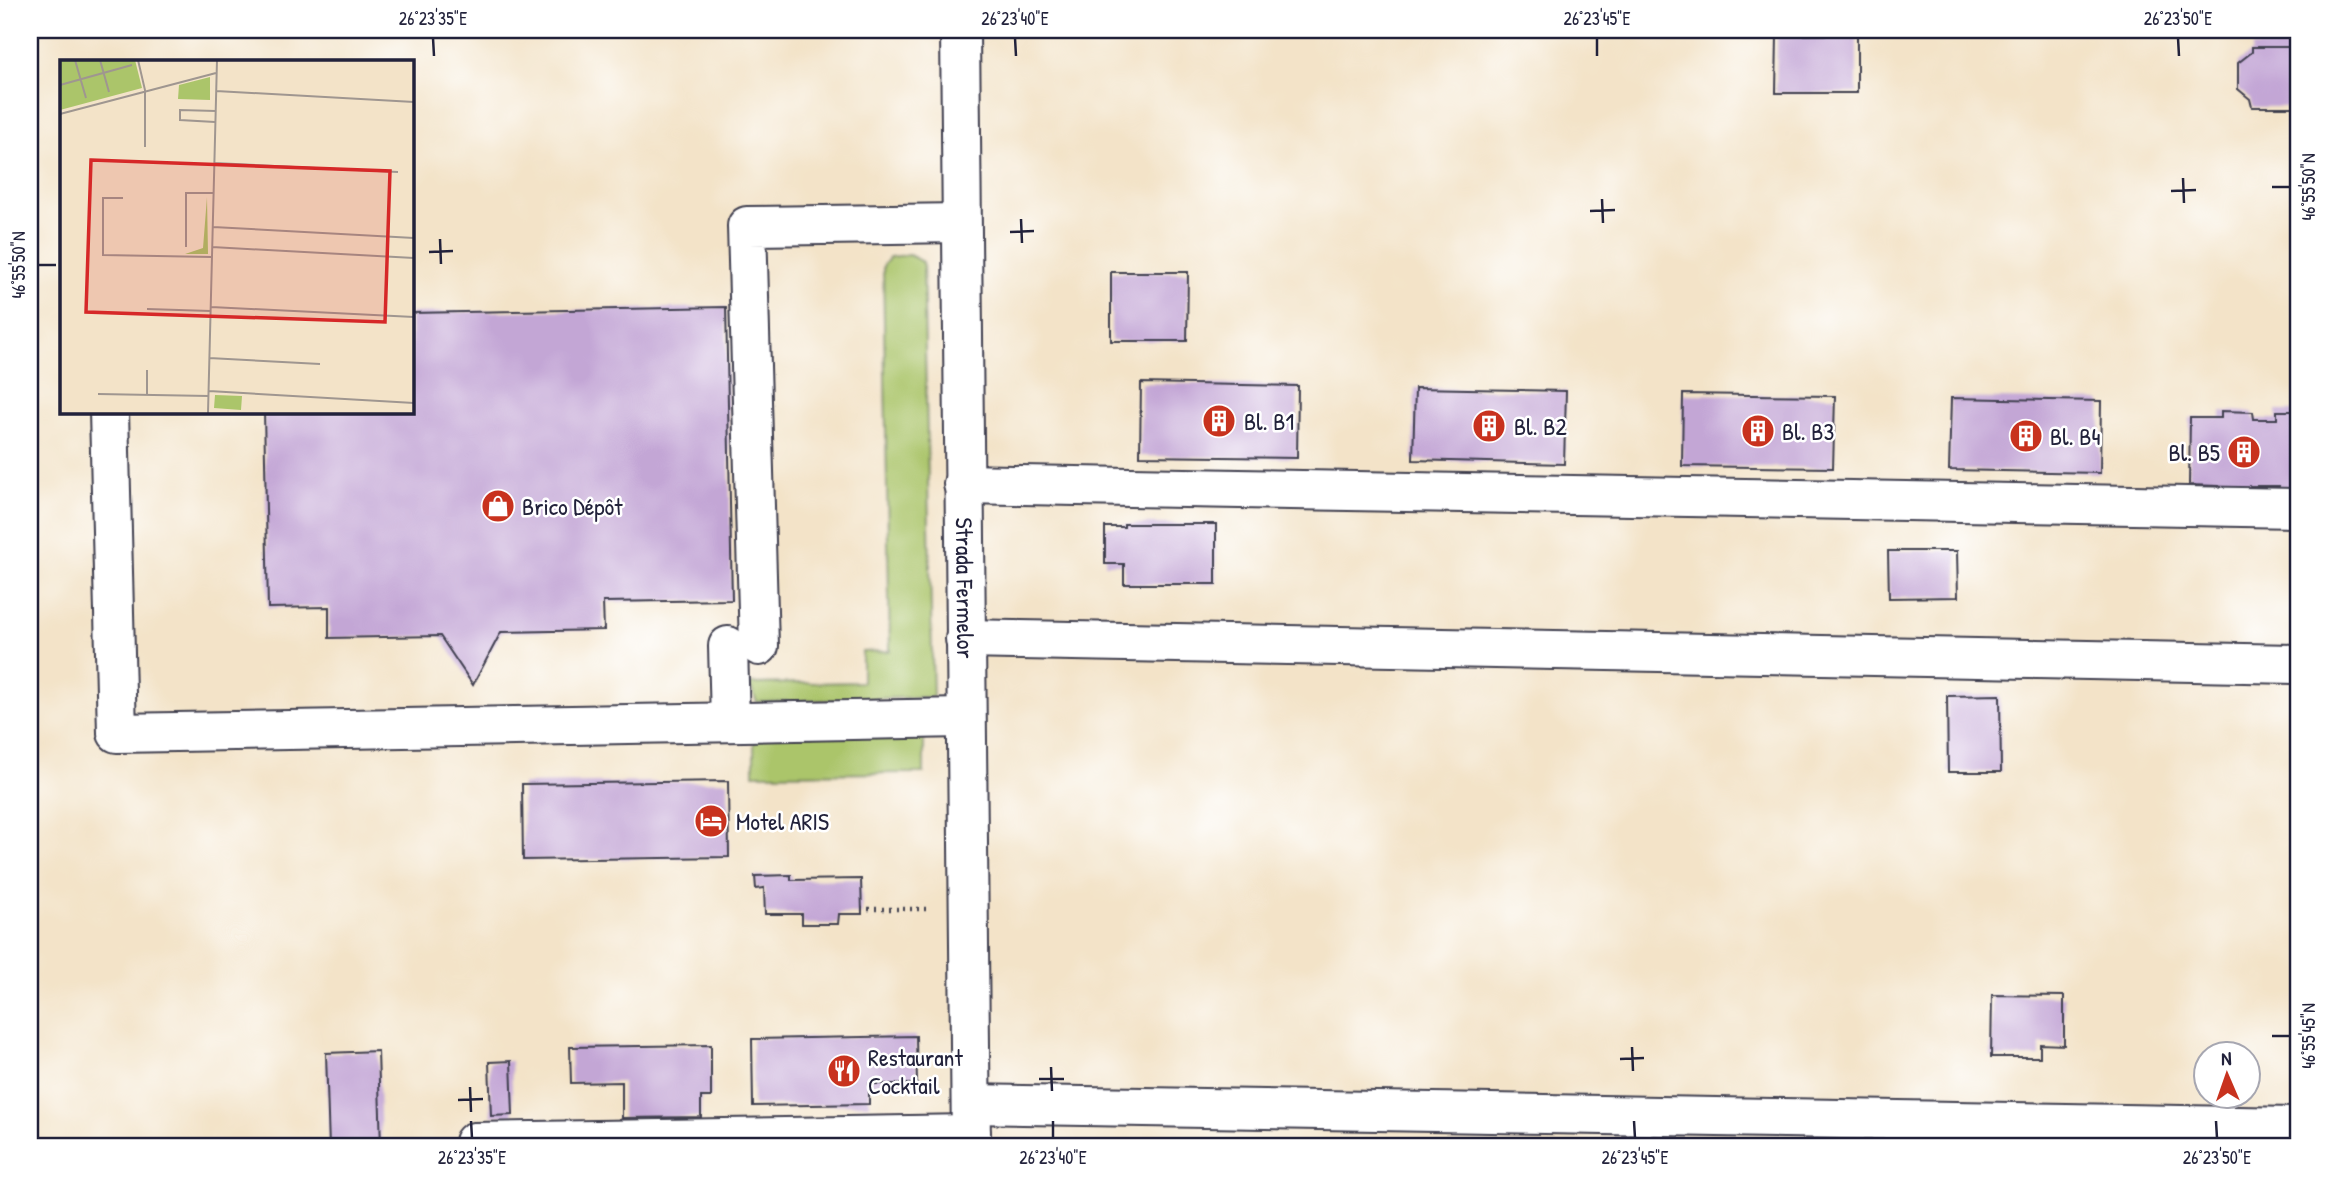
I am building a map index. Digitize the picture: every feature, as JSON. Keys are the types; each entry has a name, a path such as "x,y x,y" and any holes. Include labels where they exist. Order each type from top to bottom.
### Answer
{"street":[{"name":"Strada Fermelor","path":"960,30 964,718 971,1128"},
{"path":"730,722 744,646 747,226 961,223"},
{"path":"109,413 117,733 964,718"},
{"path":"963,484 2298,508"},
{"path":"965,639 2298,664"},
{"path":"474,1142 971,1128 2298,1127"}],"path":[{"path":"861,909 926,909"}],"green space":[{"path":"909,255 923,262 933,697 757,702 749,684 862,682 862,652 890,651 883,266 890,257"},
{"path":"924,734 924,773 754,774 754,742 763,735"}],"building":[{"path":"1857,34 1857,93 1776,93 1777,35"},
{"path":"2252,47 2298,47 2298,107 2252,107 2250,99 2238,89 2238,63 2252,52"},
{"path":"1111,272 1188,272 1187,341 1111,341"},
{"name":"Brico Dépôt","path":"726,307 732,600 603,602 604,630 501,632 473,685 440,636 329,638 329,607 268,608 264,413 413,413 413,313"},
{"name":"Bl. B1","path":"1141,383 1298,386 1297,458 1140,456"},
{"name":"Bl. B2","path":"1415,388 1566,391 1564,464 1413,460"},
{"name":"Bl. B3","path":"1683,394 1835,396 1833,468 1682,466"},
{"name":"Bl. B4","path":"1951,398 2101,401 2100,473 1949,470"},
{"name":"Bl. B5","path":"2221,411 2253,412 2254,419 2277,419 2277,411 2298,411 2298,493 2278,493 2279,486 2250,486 2249,491 2219,491 2219,486 2189,485 2190,418 2221,418"},
{"path":"1124,524 1216,524 1216,584 1124,584 1124,564 1105,564 1105,527 1124,527"},
{"path":"1888,551 1957,551 1958,597 1889,598"},
{"path":"2000,695 2001,772 1948,772 1947,696"},
{"path":"728,781 729,857 523,860 522,784"},
{"path":"791,875 791,880 861,879 862,914 839,914 838,924 802,924 802,914 765,914 764,888 756,889 755,876"},
{"path":"1992,995 2064,996 2064,1045 2040,1044 2040,1057 1991,1057"},
{"path":"916,1036 917,1084 869,1084 869,1104 753,1106 752,1039"},
{"path":"711,1045 711,1097 701,1097 701,1117 622,1118 622,1082 571,1083 570,1047"},
{"path":"378,1051 381,1147 329,1147 326,1053"},
{"path":"511,1061 513,1115 491,1116 489,1062"}],"place":[{"name":"Bl. B1","path":"1219,421"},
{"name":"Bl. B2","path":"1489,426"},
{"name":"Bl. B3","path":"1758,431"},
{"name":"Bl. B4","path":"2026,436"},
{"name":"Bl. B5","path":"2244,452"},
{"name":"Brico Dépôt","path":"498,506"},
{"name":"Motel ARIS","path":"711,821"},
{"name":"Restaurant Cocktail","path":"844,1071"}]}
